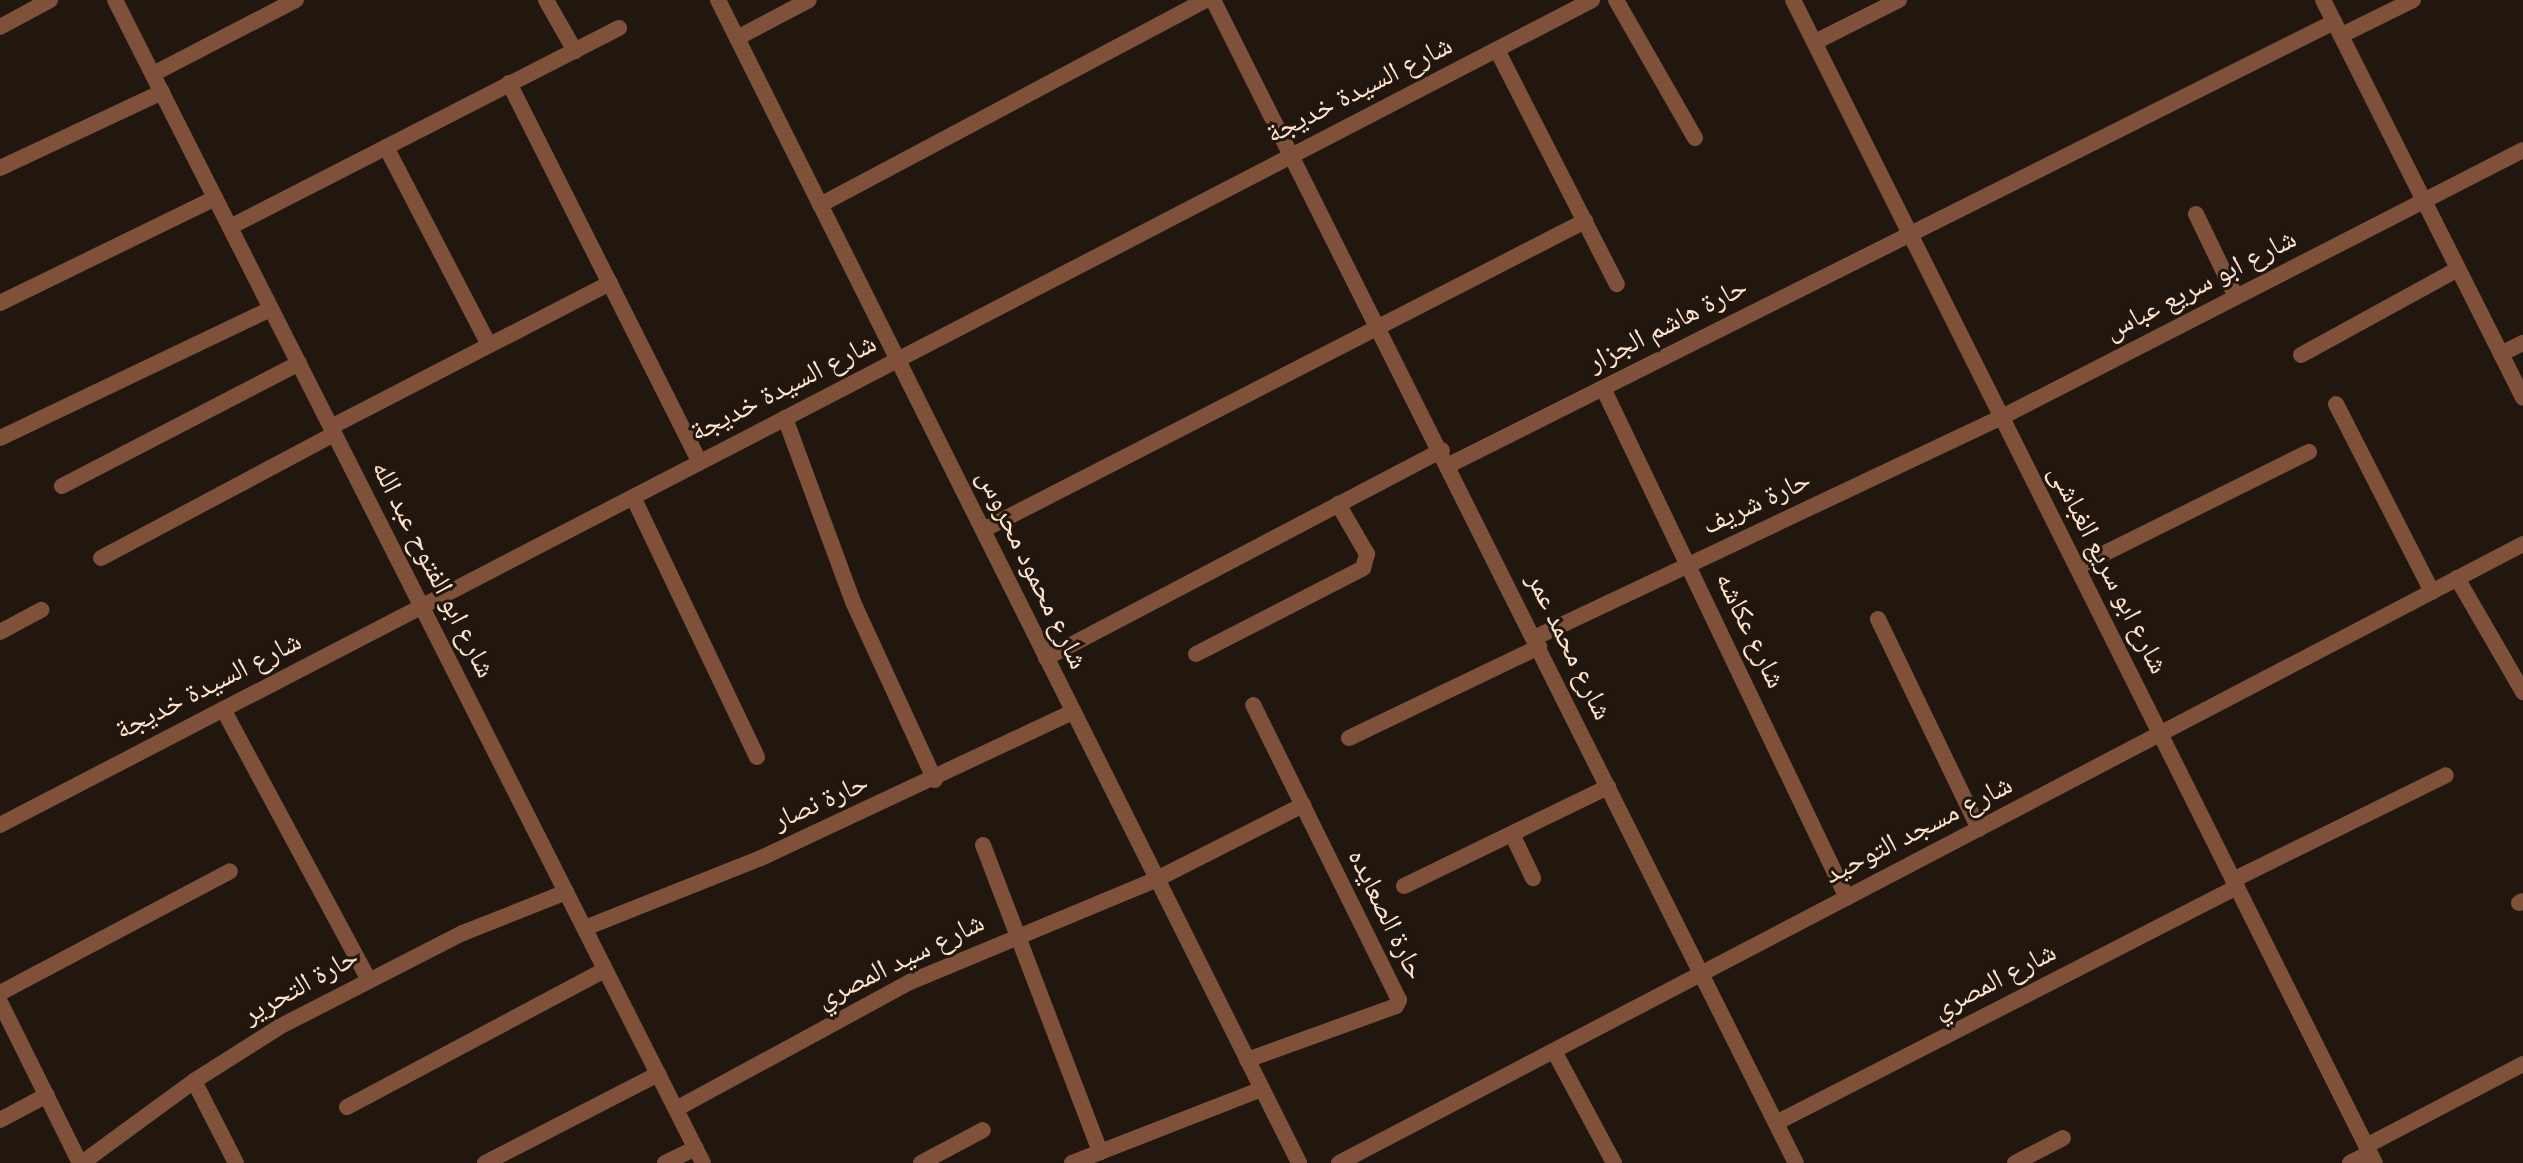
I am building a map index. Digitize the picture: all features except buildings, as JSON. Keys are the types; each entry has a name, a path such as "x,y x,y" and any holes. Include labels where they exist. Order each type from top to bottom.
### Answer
{"street":[{"path":"0,27 50,0"},
{"name":"شارع ابو الفتوح عبد الله","path":"115,0 699,1156"},
{"path":"153,74 296,0"},
{"path":"546,0 575,51"},
{"name":"شارع محمود محروس","path":"718,0 1299,1163"},
{"path":"737,38 809,0"},
{"path":"820,205 1206,0"},
{"name":"شارع محمد عمر","path":"1213,0 1446,458 1796,1163"},
{"name":"شارع السيدة خديجة","path":"0,825 1592,0"},
{"path":"1616,0 1695,138"},
{"name":"شارع ابو سريع الغباشى","path":"1793,0 2370,1154"},
{"path":"1815,42 1899,0"},
{"path":"2323,0 2523,397"},
{"name":"حارة هاشم الجزار","path":"1046,658 1338,504 1603,388 1910,233 2338,28 2413,0"},
{"path":"230,227 619,28"},
{"path":"1497,50 1617,284"},
{"path":"509,83 700,462"},
{"path":"0,168 162,92"},
{"path":"386,147 489,345"},
{"name":"شارع ابو سريع عباس","path":"2002,417 2523,150"},
{"path":"0,303 215,198"},
{"path":"2196,214 2236,297"},
{"path":"983,530 1585,221"},
{"path":"2301,355 2458,269"},
{"path":"101,558 489,345 610,283"},
{"path":"0,438 271,309"},
{"path":"2501,354 2523,343"},
{"path":"62,486 299,363"},
{"name":"شارع عكاشه","path":"1603,388 1847,898"},
{"path":"2336,404 2432,592"},
{"name":"حارة شريف","path":"1349,738 1688,565 2002,417"},
{"path":"785,418 853,602 935,780"},
{"path":"2077,567 2309,452"},
{"path":"633,497 757,757"},
{"path":"1196,654 1363,568 1367,554 1338,504"},
{"name":"شارع مسجد التوحيد","path":"1339,1163 2523,544"},
{"path":"2457,578 2523,692"},
{"path":"0,632 41,610"},
{"path":"1878,619 1979,829"},
{"name":"حارة الصعايده","path":"1247,1060 1396,1006 1399,1000 1253,705"},
{"path":"223,709 368,978"},
{"name":"حارة نصار","path":"585,928 761,858 935,780 1073,712"},
{"name":"شارع المصري","path":"1776,1123 2446,775"},
{"path":"1404,886 1608,787"},
{"name":"شارع سيد المصري","path":"676,1109 910,982 1019,933 1157,879 1303,805"},
{"path":"1512,834 1533,878"},
{"path":"983,845 1100,1152"},
{"path":"0,993 230,871"},
{"name":"حارة التحرير","path":"81,1163 194,1081 368,978 566,892"},
{"path":"347,1107 605,970"},
{"path":"0,1002 81,1163"},
{"path":"1554,1051 1614,1163"},
{"path":"2350,1163 2523,1064"},
{"path":"485,1163 658,1074"},
{"path":"194,1081 236,1163"},
{"path":"1072,1163 1262,1089"},
{"path":"0,1120 47,1095"},
{"path":"921,1163 983,1130"},
{"path":"2015,1163 2063,1138"},
{"path":"665,1163 699,1156"}]}
